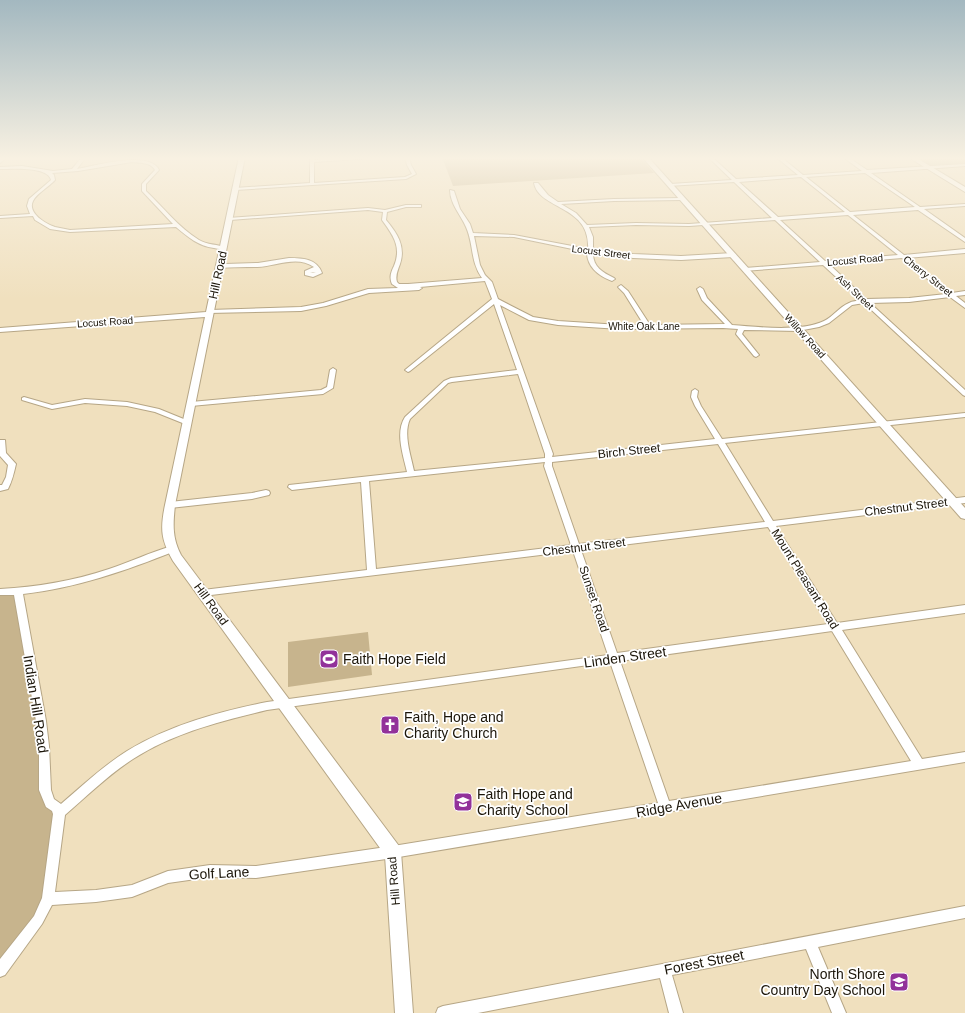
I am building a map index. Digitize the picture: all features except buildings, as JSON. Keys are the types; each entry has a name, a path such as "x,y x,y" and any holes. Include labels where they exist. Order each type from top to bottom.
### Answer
{"street":[{"path":"30,204 29,208 34,215 48,226 63,230 177,225"},
{"path":"157,204 191,238 199,243 223,248"},
{"name":"Hill Road","path":"232,204 170,505 166,533 172,549 203,593 393,852 404,1013"},
{"name":"Sunset Road","path":"456,204 458,209 466,219 472,234 474,257 489,282 549,454 548,466 665,807"},
{"path":"560,204 573,213 587,226 592,241 589,258 592,265 599,272 612,279"},
{"name":"Willow Road","path":"687,204 965,515"},
{"name":"Ash Street","path":"761,204 965,394"},
{"name":"Cherry Street","path":"838,204 965,306"},
{"path":"914,204 965,240"},
{"path":"587,226 625,224 705,224 965,205"},
{"path":"230,218 368,209 385,211 406,206 420,206"},
{"path":"385,211 384,220 398,237 400,246 399,260 393,272 395,285 408,286 486,279"},
{"path":"0,217 34,215"},
{"name":"Locust Street","path":"472,234 514,236 563,247 666,258 733,255"},
{"name":"Locust Road","path":"745,270 965,251"},
{"path":"220,266 259,265 296,260 313,264 316,267 316,270"},
{"path":"620,287 626,292 648,327"},
{"path":"210,313 301,309 324,305 368,291 419,288"},
{"path":"700,289 704,299 730,326"},
{"name":"White Oak Lane","path":"495,300 530,319 591,326 730,326 758,329 798,329 827,322 850,304 864,301 909,300 965,293"},
{"path":"408,370 495,300"},
{"name":"Locust Road","path":"0,330 210,313"},
{"path":"742,328 739,334 756,355"},
{"path":"191,404 323,392 330,388 333,370"},
{"path":"411,474 403,424 404,421 446,382 451,380 520,372"},
{"name":"Mount Pleasant Road","path":"695,391 694,397 698,406 920,764"},
{"path":"24,399 52,407 85,401 127,404 157,410 187,422"},
{"name":"Birch Street","path":"292,487 965,415"},
{"path":"0,488 5,487 10,477 12,464 2,454 2,442"},
{"path":"366,479 367,519 372,573"},
{"path":"170,505 257,496 266,493"},
{"name":"Chestnut Street","path":"203,593 965,500"},
{"path":"0,592 18,592 67,584 126,566 172,549"},
{"name":"Indian Hill Road","path":"18,592 41,721 44,746 45,790 50,803 56,807 59,813"},
{"name":"Linden Street","path":"284,704 965,609"},
{"path":"0,970 38,920 48,899 59,813 108,771 153,742 207,720 246,710 284,704"},
{"name":"Ridge Avenue","path":"393,852 561,826 665,807 965,757"},
{"name":"Golf Lane","path":"48,899 132,891 168,877 210,871 256,872 393,852"},
{"name":"Forest Street","path":"443,1013 965,912"},
{"path":"809,942 840,1013"},
{"path":"664,970 676,1013"}],"shaded area":[{"path":"12,594 15,597 51,809 54,815 42,900 37,913 0,963 0,595"},
{"name":"Faith Hope Field","path":"368,632 372,675 288,687 288,642"}],"place":[{"name":"Faith Hope Field","path":"329,659"},
{"name":"Faith, Hope and Charity Church","path":"390,725"},
{"name":"Faith Hope and Charity School","path":"463,802"},
{"name":"North Shore Country Day School","path":"899,982"}]}
